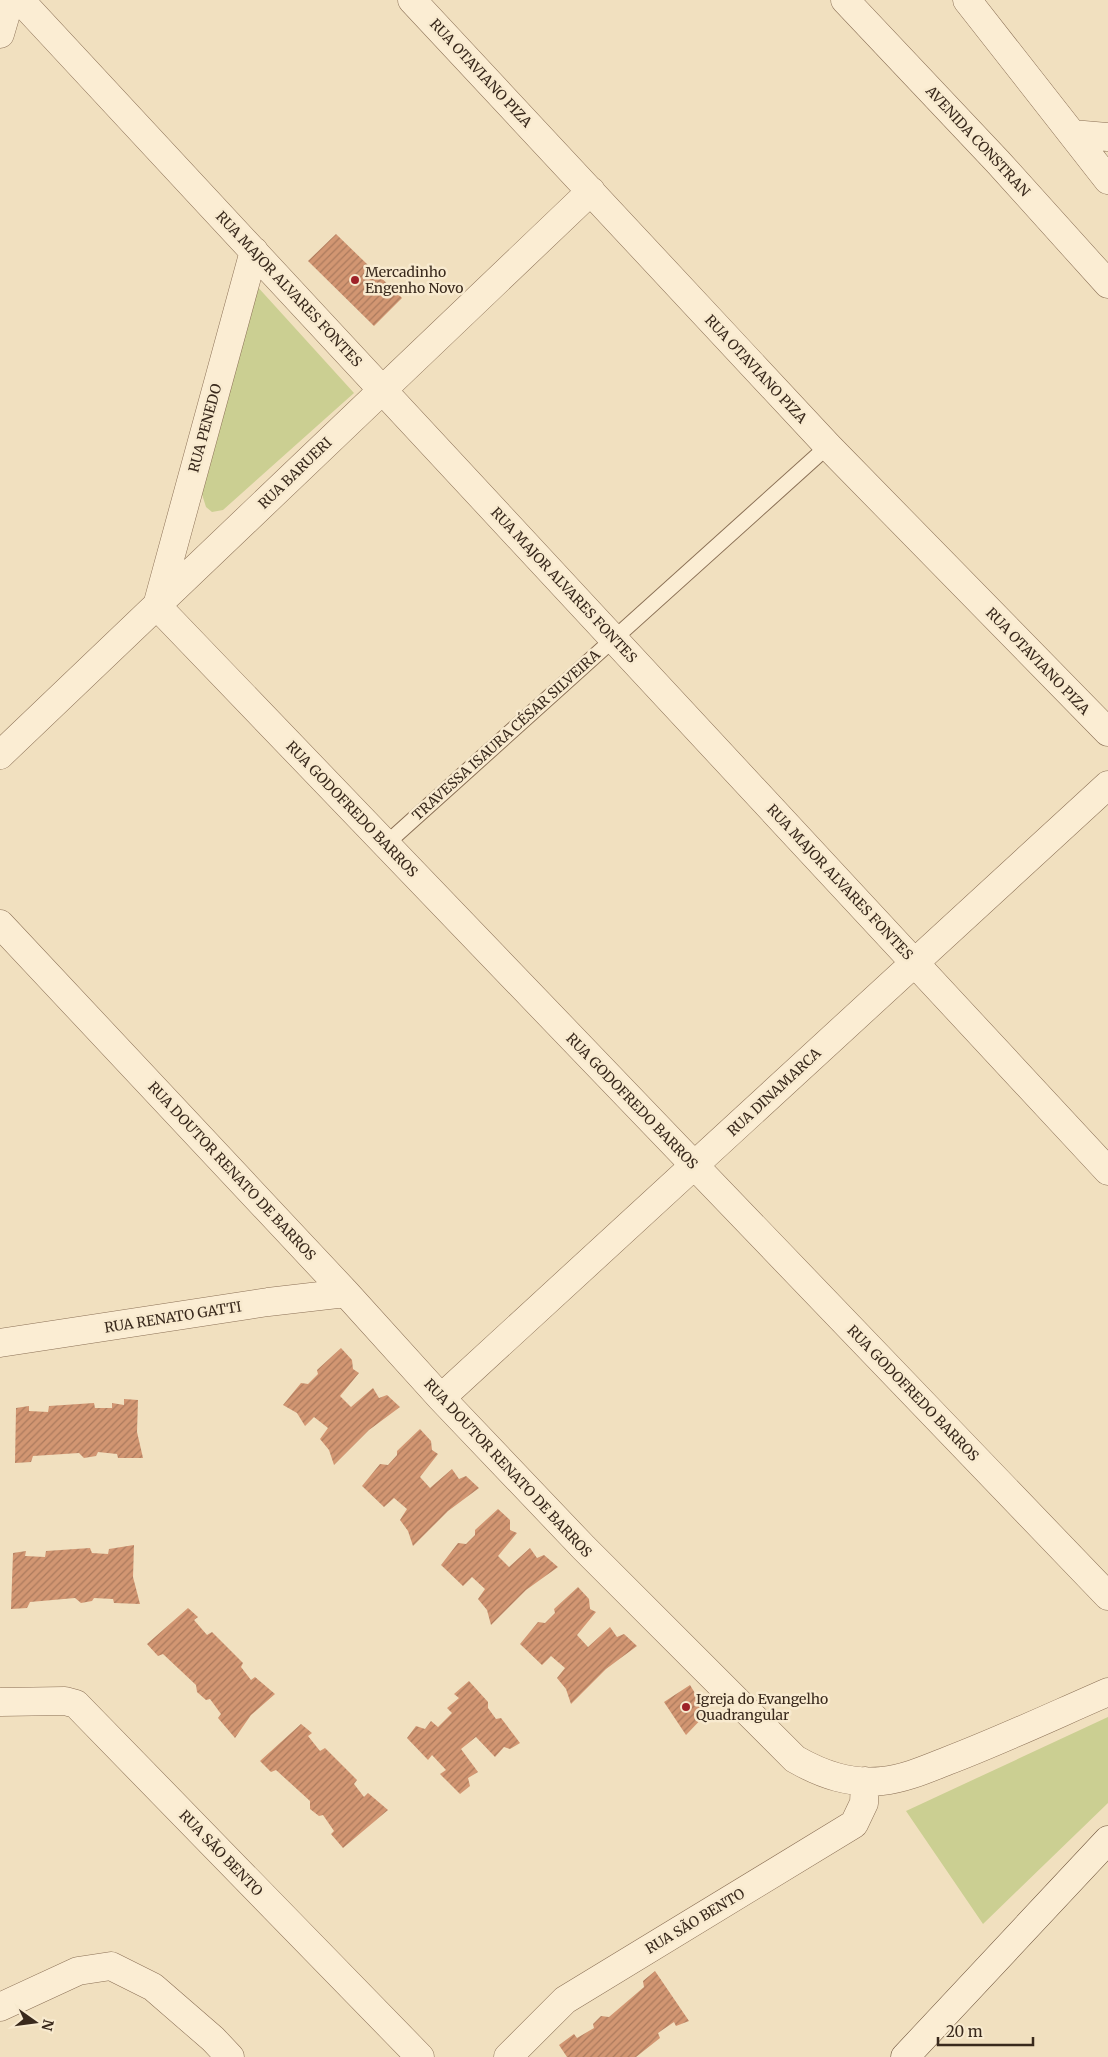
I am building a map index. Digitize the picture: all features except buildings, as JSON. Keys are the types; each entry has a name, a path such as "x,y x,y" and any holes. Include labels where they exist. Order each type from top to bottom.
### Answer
{"street":[{"path":"0,34 10,0"},
{"name":"RUA MAJOR ALVARES FONTES","path":"20,0 1108,1171"},
{"name":"RUA OTAVIANO PIZA","path":"412,0 828,446 1108,732"},
{"name":"AVENIDA CONSTRAN","path":"845,0 998,162 1108,284"},
{"path":"967,0 1108,180"},
{"path":"1072,134 1108,136"},
{"name":"RUA BARUERI","path":"0,756 591,191"},
{"name":"RUA PENEDO","path":"157,606 254,251"},
{"name":"RUA GODOFREDO BARROS","path":"157,606 1108,1596"},
{"name":"RUA DINAMARCA","path":"441,1398 1108,785"},
{"name":"RUA DOUTOR RENATO DE BARROS","path":"0,924 346,1293 441,1398 584,1548 795,1759 820,1774 846,1780 883,1781 927,1769 1108,1692"},
{"name":"RUA RENATO GATTI","path":"0,1343 268,1302 346,1293"},
{"name":"RUA SÃO BENTO","path":"0,1702 65,1701 76,1704 420,2057"},
{"name":"RUA SÃO BENTO","path":"508,2057 565,2000 854,1824 864,1803 865,1781"},
{"path":"905,2057 1108,1840"},
{"path":"0,2007 78,1970 111,1966 153,1987 214,2040 230,2057"}],"lane":[{"name":"TRAVESSA ISAURA CÉSAR SILVEIRA","path":"386,844 828,446"}],"green space":[{"path":"255,284 354,393 223,510 212,512 206,507 200,488"},
{"path":"1108,1717 1108,1803 983,1924 906,1811"}],"place":[{"name":"Mercadinho Engenho Novo","path":"355,280"},
{"name":"Igreja do Evangelho Quadrangular","path":"686,1707"}]}
